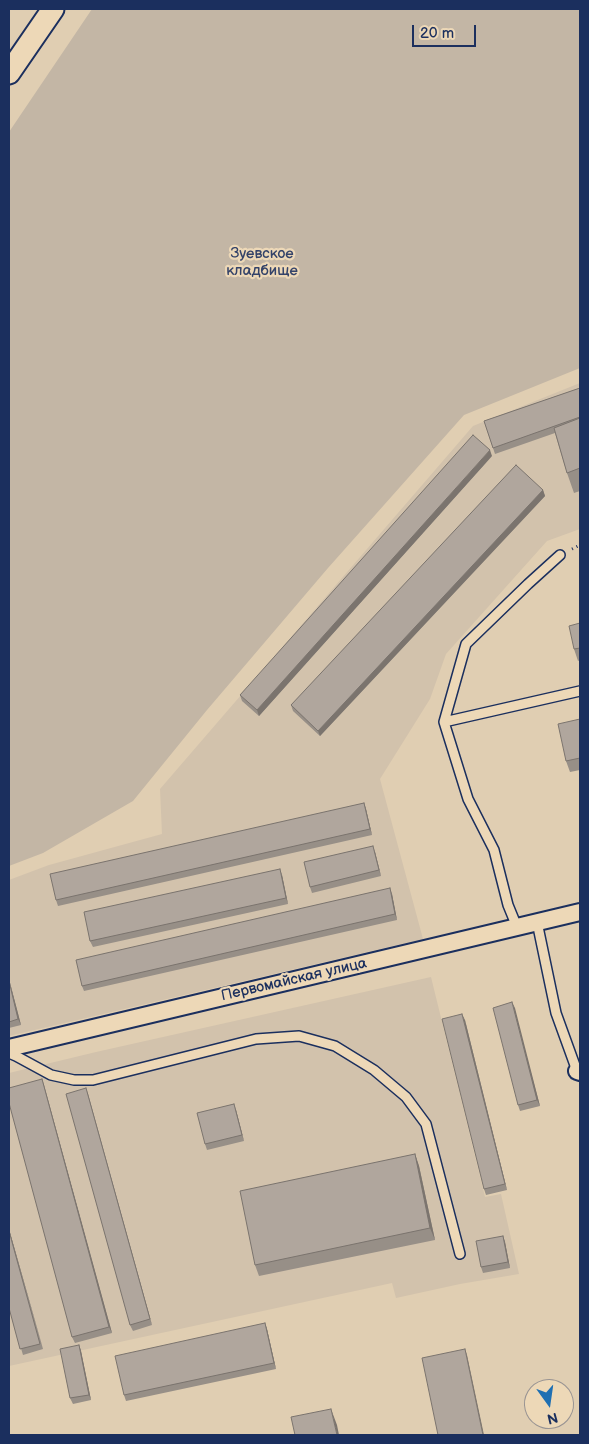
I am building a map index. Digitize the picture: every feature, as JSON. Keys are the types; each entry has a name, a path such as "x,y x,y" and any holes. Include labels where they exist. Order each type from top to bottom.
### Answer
{"street":[{"path":"9,73 53,9"},
{"name":"Первомайская улица","path":"9,1048 580,912"}],"lane":[{"path":"517,927 508,905 494,850 468,799 444,722 466,644 560,555"},
{"path":"444,722 580,691"},
{"path":"536,922 556,1013 579,1072"},
{"path":"9,1053 51,1075 74,1080 93,1080 256,1039 298,1036 335,1046 380,1075 406,1098 426,1124 460,1254"}],"shaded area":[{"path":"580,383 580,529 547,541 446,654 430,699 380,779 423,939 9,1036 9,880 49,865 162,834 160,789 473,426"},
{"path":"431,977 485,1197 501,1194 519,1274 396,1298 392,1283 9,1366 9,1073"}],"green space":[{"name":"Зуевское кладбище","path":"92,9 580,9 580,368 464,415 328,568 207,710 133,801 43,853 9,866 9,132"}],"building":[{"path":"580,388 580,417 493,448 484,421"},
{"path":"580,418 580,468 567,473 554,428"},
{"path":"473,435 490,450 257,710 240,695"},
{"path":"516,465 543,490 318,731 291,705"},
{"path":"580,623 580,648 574,649 569,626"},
{"path":"580,719 580,758 566,761 558,724"},
{"path":"364,803 370,829 56,900 50,874"},
{"path":"373,846 379,870 310,887 304,862"},
{"path":"280,869 286,898 90,941 84,912"},
{"path":"390,888 395,914 82,986 76,960"},
{"path":"9,981 18,1019 9,1022"},
{"path":"512,1002 537,1100 518,1105 493,1008"},
{"path":"462,1014 505,1184 484,1189 442,1019"},
{"path":"42,1079 109,1327 72,1337 9,1103 9,1088"},
{"path":"86,1088 150,1319 130,1325 66,1094"},
{"path":"234,1104 242,1135 205,1144 197,1113"},
{"path":"415,1154 430,1228 255,1265 240,1191"},
{"path":"9,1231 40,1344 20,1349 9,1308"},
{"path":"503,1236 508,1262 481,1267 476,1241"},
{"path":"265,1323 274,1363 124,1395 115,1356"},
{"path":"79,1345 89,1395 70,1398 60,1349"},
{"path":"465,1349 483,1435 438,1435 422,1358"},
{"path":"331,1409 337,1435 295,1435 291,1417"}]}
